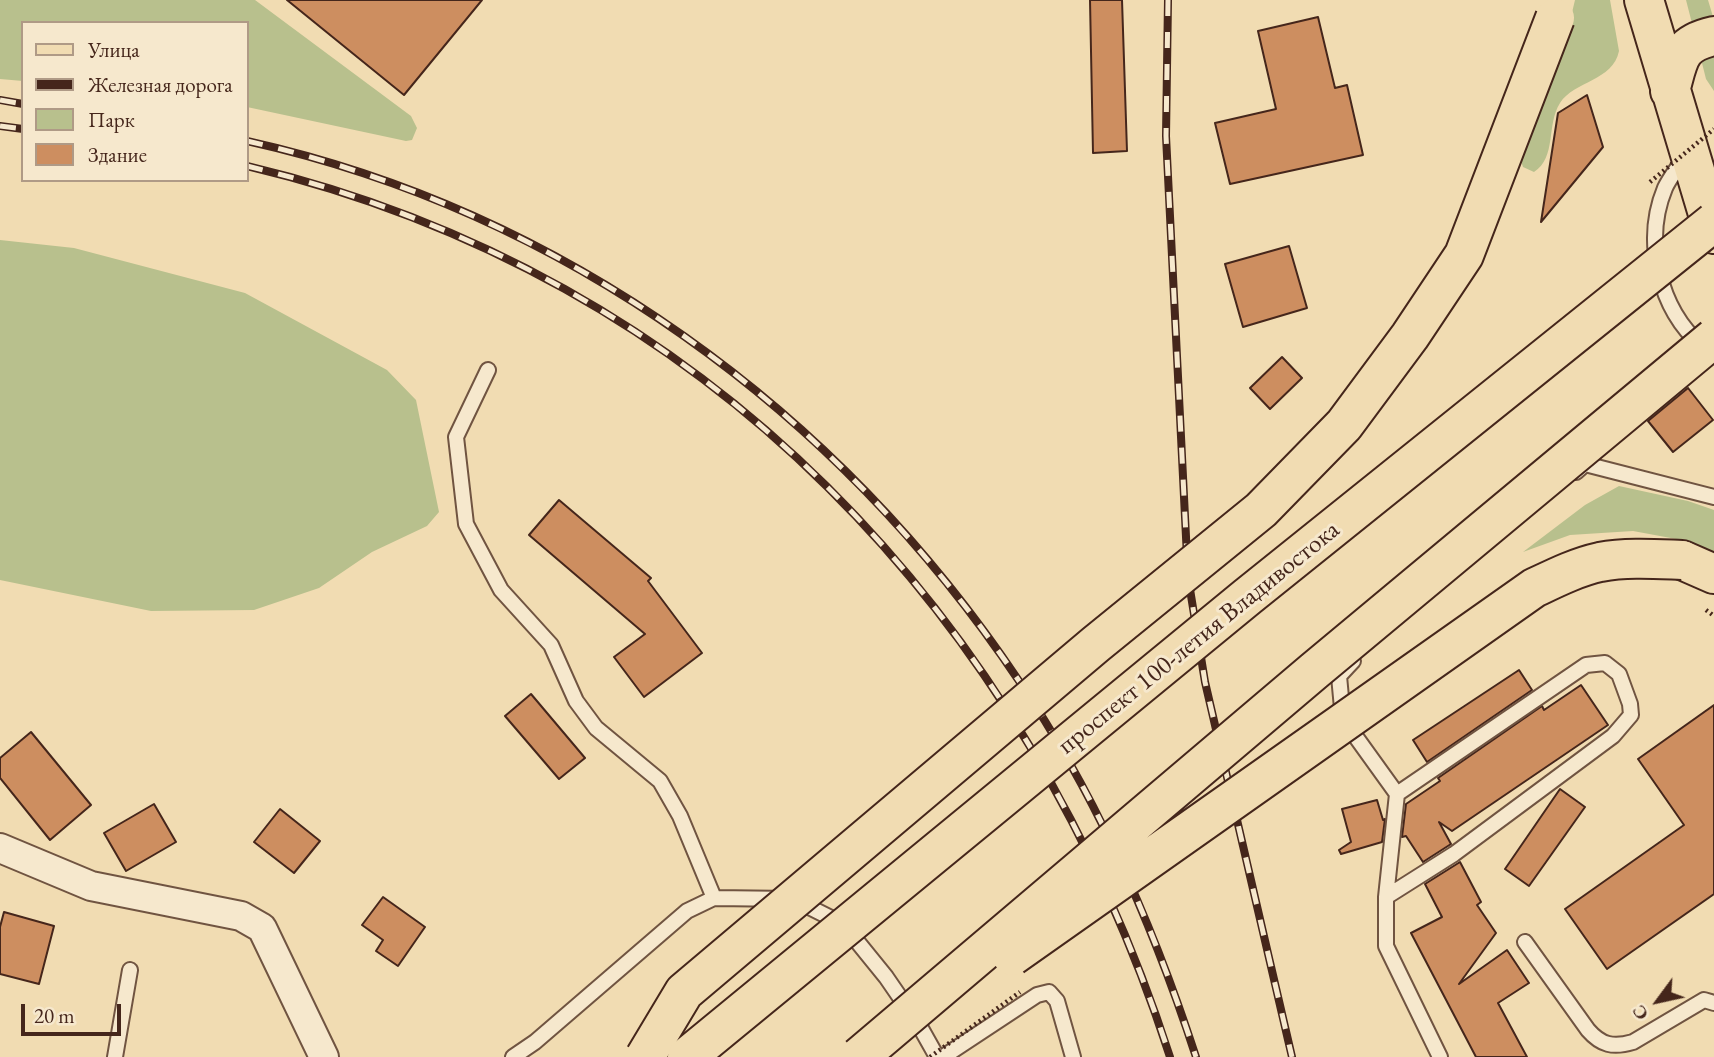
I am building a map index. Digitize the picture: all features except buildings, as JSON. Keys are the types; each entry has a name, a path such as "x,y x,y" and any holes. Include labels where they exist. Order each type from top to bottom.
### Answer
{"main road":[{"path":"1644,0 1670,91 1701,140 1714,234"},
{"path":"645,1057 684,992 1096,644 1261,510 1344,425 1410,336 1464,255 1557,9"},
{"path":"1670,91 1680,55 1695,40 1714,36"},
{"name":"проспект 100-летия Владивостока","path":"687,1057 1247,597 1714,222"},
{"path":"859,1057 1314,671 1714,338"},
{"path":"871,1057 1534,588 1566,573 1601,562 1641,558 1698,567"}],"street":[{"path":"0,848 91,886 241,916 262,928 324,1057"}],"lane":[{"path":"1701,140 1665,187 1654,233 1657,270 1671,304 1689,334 1714,356"},
{"path":"488,370 456,437 466,524 501,590 551,645 576,701 596,728 660,781 680,816 714,898"},
{"path":"1440,1057 1386,946 1386,897 1397,794 1343,719 1339,676 1388,623 1585,464 1714,498"},
{"path":"1386,897 1454,854 1614,736 1631,715 1630,704 1619,674 1605,663 1587,665 1397,794"},
{"path":"513,1057 535,1042 687,911 714,898 793,899 843,924 886,977 937,1057"},
{"path":"1525,942 1588,1030 1597,1040 1608,1045 1620,1046 1633,1042 1704,1000 1714,1003"},
{"path":"115,1057 130,970"},
{"path":"943,1057 1037,995 1049,992 1057,1001 1073,1057"}],"path":[{"path":"1650,182 1701,140"}],"green space":[{"path":"0,0 255,0 411,116 417,128 412,140 406,141 248,107 248,21 21,21 21,81 0,79"},
{"path":"1575,0 1610,0 1619,51 1609,69 1574,90 1560,103 1553,121 1546,158 1534,172 1523,167 1519,155 1570,21"},
{"path":"1686,0 1708,0 1714,20 1695,35"},
{"path":"1714,42 1714,91 1706,79 1698,47"},
{"path":"0,240 74,248 245,293 387,370 416,400 439,512 427,526 372,552 319,588 254,610 151,611 0,580"},
{"path":"1619,486 1688,501 1714,510 1714,554 1687,541 1633,531 1570,535 1523,552 1585,505"}],"railway":[{"path":"1168,0 1166,136 1188,577 1205,682 1292,1057"},
{"path":"0,100 21,104"},
{"path":"0,126 21,129"},
{"path":"248,141 364,174 476,217 583,272 684,336 779,410 867,493 947,583 1019,681 1074,770 1142,910 1196,1057"},
{"path":"248,166 413,217 565,289 703,379 827,487 936,610 1030,747 1108,896 1170,1057"}]}
